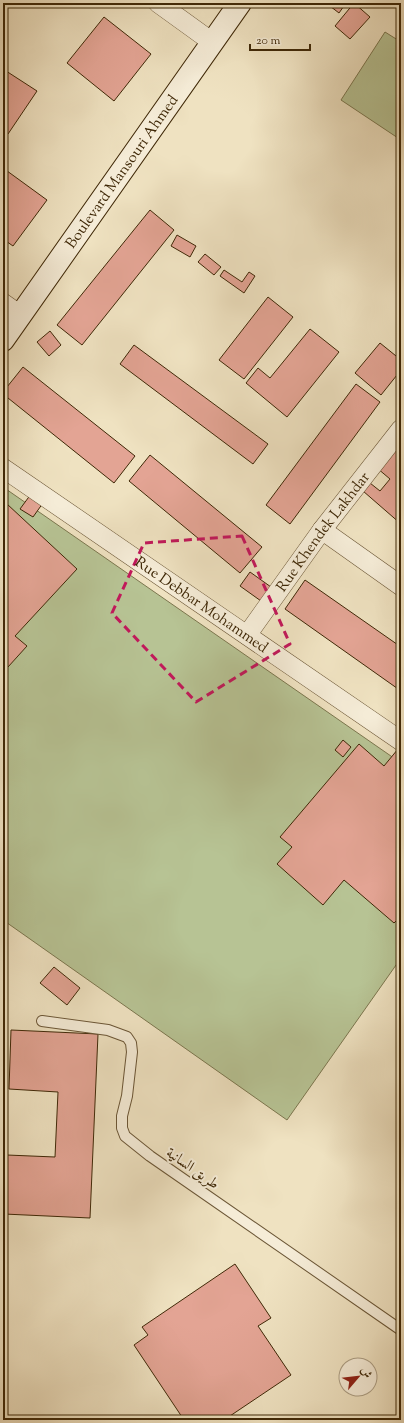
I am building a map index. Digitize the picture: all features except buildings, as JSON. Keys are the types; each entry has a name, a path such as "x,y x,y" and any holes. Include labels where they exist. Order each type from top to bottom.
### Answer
{"main road":[{"name":"Boulevard Mansouri Ahmed","path":"3,340 11,309 240,3"}],"street":[{"path":"158,3 212,42"},
{"name":"Rue Khendek Lakhdar","path":"247,635 322,530 401,430"},
{"name":"Rue Debbar Mohammed","path":"3,468 401,741"},
{"path":"322,530 401,586"}],"lane":[{"name":"طريق السانية","path":"42,1021 108,1030 127,1037 131,1043 132,1052 127,1096 122,1116 122,1128 125,1136 150,1156 401,1330"}],"highlighted area":[{"path":"242,536 290,644 196,702 112,613 144,543"}],"green space":[{"path":"385,32 401,42 401,140 341,100"},
{"path":"3,487 401,763 401,958 287,1120 3,920"}]}
